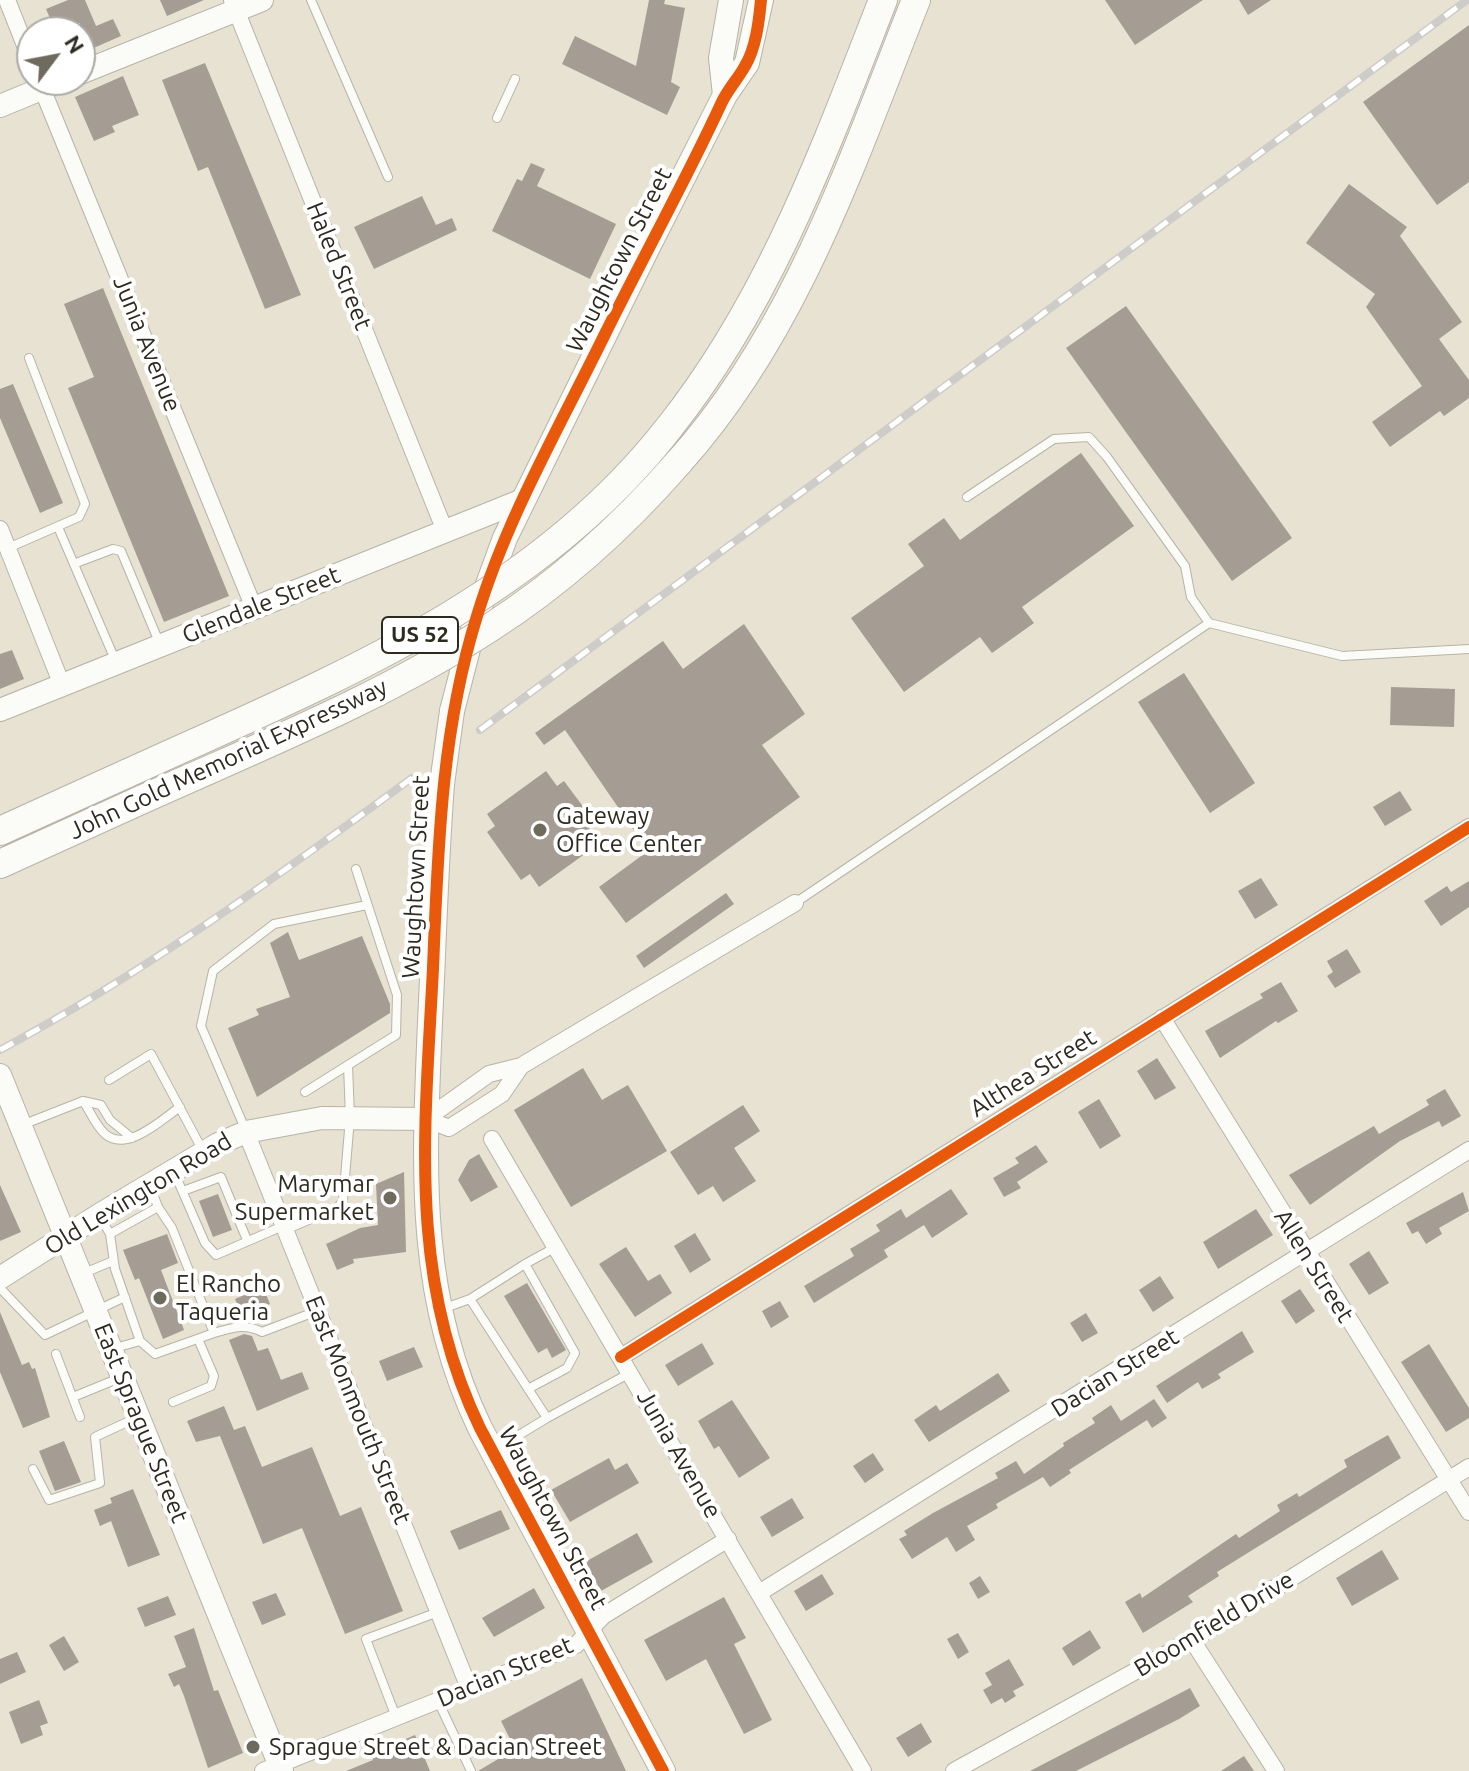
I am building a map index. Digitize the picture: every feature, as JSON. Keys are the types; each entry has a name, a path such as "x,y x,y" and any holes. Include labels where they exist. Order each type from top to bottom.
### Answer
{"highway":[{"name":"John Gold Memorial Expressway","path":"0,831 364,664 475,602 575,526 668,429 711,373 758,297 813,178 883,0"},
{"name":"John Gold Memorial Expressway","path":"0,864 377,691 492,627 595,548 678,463 736,390 784,311 835,203 916,0"}],"main road":[{"path":"96,66 234,5 262,0"},
{"path":"725,95 721,58 731,0"},
{"name":"Waughtown Street","path":"663,1771 492,1451 459,1381 438,1311 426,1218 426,1119 442,784 452,711 477,614 523,500 725,95 747,63 761,0"},
{"path":"0,106 18,96"},
{"name":"Glendale Street","path":"0,710 523,500"},
{"name":"East Sprague Street","path":"0,1075 15,1121 139,1417 275,1769"},
{"name":"Old Lexington Road","path":"0,1278 65,1236 104,1225 150,1185 178,1181 204,1152 246,1132 301,1119 426,1119"}],"street":[{"path":"7,0 16,23"},
{"name":"Haled Street","path":"234,5 445,531"},
{"name":"Junia Avenue","path":"45,96 254,608"},
{"path":"0,529 62,685"},
{"name":"Althea Street","path":"621,1357 1469,827"},
{"name":"Old Lexington Road","path":"426,1119 489,1074 521,1066 795,903"},
{"name":"Allen Street","path":"1162,1018 1305,1253 1469,1512"},
{"name":"Old Lexington Road","path":"426,1119 449,1128 502,1094 521,1066"},
{"name":"East Monmouth Street","path":"246,1132 469,1688"},
{"name":"Junia Avenue","path":"492,1139 863,1771"},
{"name":"Dacian Street","path":"759,1593 1469,1150"},
{"name":"Bloomfield Drive","path":"954,1771 1192,1640 1469,1467"},
{"name":"Dacian Street","path":"275,1769 576,1645 603,1616 728,1539"},
{"path":"1192,1640 1276,1771"}],"lane":[{"path":"311,0 388,177"},
{"path":"497,118 515,79"},
{"path":"8,549 79,517 85,504 29,358"},
{"path":"967,497 1054,439 1089,437 1185,566 1191,597 1209,623 1342,656 1469,649"},
{"path":"58,527 117,663"},
{"path":"76,563 113,549 121,551 160,646"},
{"path":"795,903 1209,623"},
{"path":"305,1092 396,1035 397,995 356,869"},
{"path":"246,1132 201,1026 213,971 274,924 367,905"},
{"path":"109,1080 151,1054 204,1152"},
{"path":"247,1240 221,1177 178,1181 205,1243 216,1255 247,1240 337,1208 343,1201 350,1118 348,1065"},
{"path":"83,1101 103,1133 116,1141 133,1138 180,1107"},
{"path":"15,1121 83,1101 101,1105 110,1120 133,1138"},
{"path":"150,1185 158,1207 172,1228 214,1333"},
{"path":"158,1207 104,1225 140,1341 155,1354 240,1326 250,1326 262,1332 318,1310"},
{"path":"438,1311 470,1299 556,1247"},
{"path":"81,1274 113,1261"},
{"path":"525,1264 575,1353 567,1368 528,1389"},
{"path":"0,1288 45,1335 125,1297"},
{"path":"470,1299 547,1418"},
{"path":"173,1402 211,1386 214,1376 198,1339"},
{"path":"111,1349 140,1341"},
{"path":"56,1354 80,1417"},
{"path":"492,1451 631,1372"},
{"path":"73,1397 122,1376"},
{"path":"33,1469 49,1500 100,1483 95,1437 139,1417"},
{"path":"396,1717 366,1639 439,1612"},
{"path":"438,1700 471,1771"}],"building":[{"path":"68,0 85,0 92,16 49,16 46,9"},
{"path":"160,0 204,0 167,16"},
{"path":"649,0 665,0 664,4 685,8 671,82 680,87 667,115 562,64 575,36 636,66"},
{"path":"1105,0 1203,0 1135,45"},
{"path":"1239,0 1271,0 1248,15"},
{"path":"113,19 121,36 96,47 96,26"},
{"path":"1469,25 1469,182 1437,205 1363,102"},
{"path":"205,63 301,295 265,309 208,167 198,171 162,80"},
{"path":"123,76 139,115 112,126 115,132 94,141 75,97 96,96 96,88"},
{"path":"531,163 545,169 537,186 616,224 590,279 492,231 517,179 522,181"},
{"path":"1349,184 1407,227 1400,236 1462,322 1439,339 1469,380 1469,398 1444,416 1440,411 1390,447 1372,422 1422,386 1366,307 1375,294 1306,243"},
{"path":"422,196 436,225 452,218 457,230 374,269 354,227"},
{"path":"103,288 229,596 164,622 68,388 94,377 64,304"},
{"path":"1126,306 1292,538 1232,581 1066,348"},
{"path":"13,384 63,503 40,513 0,418 0,389"},
{"path":"1081,453 1134,526 1022,607 1034,623 992,653 980,637 904,692 851,618 924,566 908,544 944,518 960,540"},
{"path":"744,624 805,714 762,745 800,797 626,923 599,887 648,851 565,730 544,745 535,733 663,641 683,669"},
{"path":"12,650 24,679 0,689 0,654"},
{"path":"1184,673 1255,783 1210,813 1138,702"},
{"path":"1391,687 1455,689 1454,727 1390,725"},
{"name":"Gateway Office Center","path":"546,771 557,786 564,781 596,824 589,828 600,843 539,887 530,874 521,880 487,832 495,826 487,814"},
{"path":"1400,791 1412,810 1385,826 1373,807"},
{"path":"1261,878 1278,905 1255,919 1238,891"},
{"path":"1469,881 1469,907 1441,926 1424,901 1447,886 1451,892"},
{"path":"726,893 734,904 644,968 636,956"},
{"path":"288,932 299,960 362,936 390,1004 390,1013 257,1097 228,1028 259,1015 256,1009 290,997 270,943"},
{"path":"1347,949 1361,972 1335,988 1327,976 1333,972 1327,961"},
{"path":"1281,982 1298,1011 1278,1023 1276,1021 1220,1058 1205,1031 1263,998 1260,994"},
{"path":"1157,1058 1176,1088 1155,1100 1137,1071"},
{"path":"583,1068 602,1100 628,1085 667,1151 571,1207 514,1110"},
{"path":"1445,1089 1461,1116 1442,1127 1439,1121 1400,1141 1310,1205 1289,1175 1374,1126 1379,1134 1429,1105 1426,1100"},
{"path":"1099,1099 1121,1136 1100,1149 1078,1112"},
{"path":"743,1105 760,1131 734,1148 756,1181 723,1202 713,1186 698,1195 670,1152"},
{"path":"1036,1145 1048,1162 1017,1182 1021,1188 1004,1197 993,1178 1019,1163 1015,1158"},
{"path":"479,1154 498,1187 471,1202 458,1180 469,1160"},
{"path":"404,1172 406,1252 353,1259 354,1263 337,1270 326,1244 360,1228 378,1225 376,1184"},
{"path":"0,1185 21,1232 0,1241"},
{"path":"951,1189 968,1214 932,1238 924,1225 884,1250 888,1257 814,1303 804,1286 854,1256 850,1249 880,1231 876,1225 901,1209 906,1218"},
{"path":"1463,1192 1469,1211 1439,1228 1442,1234 1426,1244 1418,1231 1412,1234 1406,1223"},
{"path":"218,1194 232,1230 213,1237 199,1201"},
{"path":"1256,1209 1273,1235 1218,1269 1203,1242"},
{"path":"695,1233 711,1260 690,1273 674,1246"},
{"path":"167,1234 178,1263 161,1270 184,1330 163,1339 139,1278 135,1280 123,1250"},
{"path":"626,1247 648,1281 660,1274 672,1293 635,1317 599,1264"},
{"path":"1369,1251 1389,1283 1369,1295 1349,1264"},
{"path":"1160,1276 1174,1298 1153,1312 1139,1290"},
{"path":"527,1283 566,1350 552,1358 547,1348 538,1353 504,1296"},
{"path":"263,1287 270,1304 242,1316 235,1299"},
{"path":"1300,1289 1315,1311 1296,1324 1281,1301"},
{"path":"780,1301 789,1317 771,1328 762,1311"},
{"path":"0,1312 22,1365 29,1362 32,1369 35,1368 50,1417 23,1428 0,1372"},
{"path":"1086,1313 1098,1333 1082,1342 1070,1323"},
{"path":"1242,1331 1254,1352 1218,1374 1221,1378 1202,1389 1198,1382 1167,1403 1156,1386"},
{"path":"244,1334 252,1336 258,1351 268,1348 281,1380 302,1372 309,1389 257,1411 229,1340"},
{"path":"702,1343 714,1364 678,1386 665,1365"},
{"path":"1429,1344 1469,1408 1469,1418 1446,1432 1401,1362"},
{"path":"414,1347 423,1367 387,1381 379,1361"},
{"path":"998,1373 1010,1391 929,1442 914,1420 936,1405 940,1411"},
{"path":"1154,1399 1167,1418 1152,1428 1147,1420 1069,1470 1071,1473 1050,1487 1043,1477 996,1504 998,1508 967,1526 975,1540 956,1552 947,1537 912,1559 899,1539 907,1535 904,1531 933,1513 998,1478 995,1473 1016,1461 1024,1474 1064,1446 1063,1443 1095,1423 1092,1418 1111,1405 1121,1421"},
{"path":"732,1400 770,1458 739,1478 719,1446 714,1449 698,1421"},
{"path":"224,1406 234,1430 245,1426 262,1467 312,1447 340,1516 361,1507 403,1611 345,1634 302,1528 263,1544 220,1436 196,1442 187,1421"},
{"path":"1388,1435 1401,1458 1217,1572 1219,1576 1188,1596 1193,1602 1143,1633 1125,1602 1140,1593 1142,1598 1236,1534 1239,1538 1280,1511 1277,1505 1297,1493 1299,1497 1347,1467 1344,1460"},
{"path":"64,1441 81,1482 55,1491 39,1451"},
{"path":"873,1453 884,1470 865,1483 853,1466"},
{"path":"609,1458 615,1470 627,1463 639,1483 570,1522 551,1490"},
{"path":"133,1489 160,1555 128,1567 111,1521 100,1526 94,1510 112,1503 110,1498"},
{"path":"792,1498 804,1518 772,1537 760,1517"},
{"path":"501,1510 510,1529 459,1550 450,1531"},
{"path":"637,1533 653,1562 601,1591 585,1562"},
{"path":"1382,1550 1399,1579 1352,1606 1336,1578"},
{"path":"822,1574 834,1594 806,1611 794,1591"},
{"path":"980,1576 990,1592 978,1599 969,1583"},
{"path":"534,1588 545,1608 494,1637 482,1618"},
{"path":"276,1593 286,1615 262,1625 252,1602"},
{"path":"168,1596 176,1615 145,1627 137,1608"},
{"path":"724,1597 746,1638 734,1644 772,1720 744,1734 706,1659 666,1681 644,1640"},
{"path":"194,1628 214,1691 218,1690 243,1753 208,1768 179,1684 174,1687 168,1674 186,1667 174,1636"},
{"path":"1090,1630 1101,1648 1073,1666 1062,1648"},
{"path":"958,1633 969,1652 958,1659 947,1639"},
{"path":"64,1636 79,1662 64,1671 49,1645"},
{"path":"17,1652 26,1672 0,1684 0,1659"},
{"path":"1009,1659 1024,1685 1013,1691 1016,1696 1005,1703 1002,1698 991,1704 983,1690 992,1685 985,1673"},
{"path":"582,1678 626,1771 478,1771 515,1749 501,1721"},
{"path":"1190,1688 1200,1706 1179,1719 1076,1771 1030,1771"},
{"path":"39,1700 48,1723 40,1726 43,1735 21,1744 9,1712"},
{"path":"921,1723 932,1742 908,1757 896,1738"},
{"path":"415,1735 430,1771 346,1771 373,1760 371,1754"},
{"path":"1244,1756 1254,1771 1221,1771"}],"railway":[{"path":"480,730 1467,0"},
{"path":"0,1050 160,955 412,778"}],"cycle path":[{"path":"663,1771 480,1428 457,1371 441,1315 431,1259 425,1144 437,879 443,790 456,703 465,659 489,579 553,438 723,99 749,59 761,0"},
{"path":"621,1357 1469,827"}],"place":[{"name":"Gateway Office Center","path":"540,830"},
{"name":"Marymar Supermarket","path":"390,1198"},
{"name":"El Rancho Taqueria","path":"160,1298"},
{"name":"Sprague Street & Dacian Street","path":"253,1747"}]}
